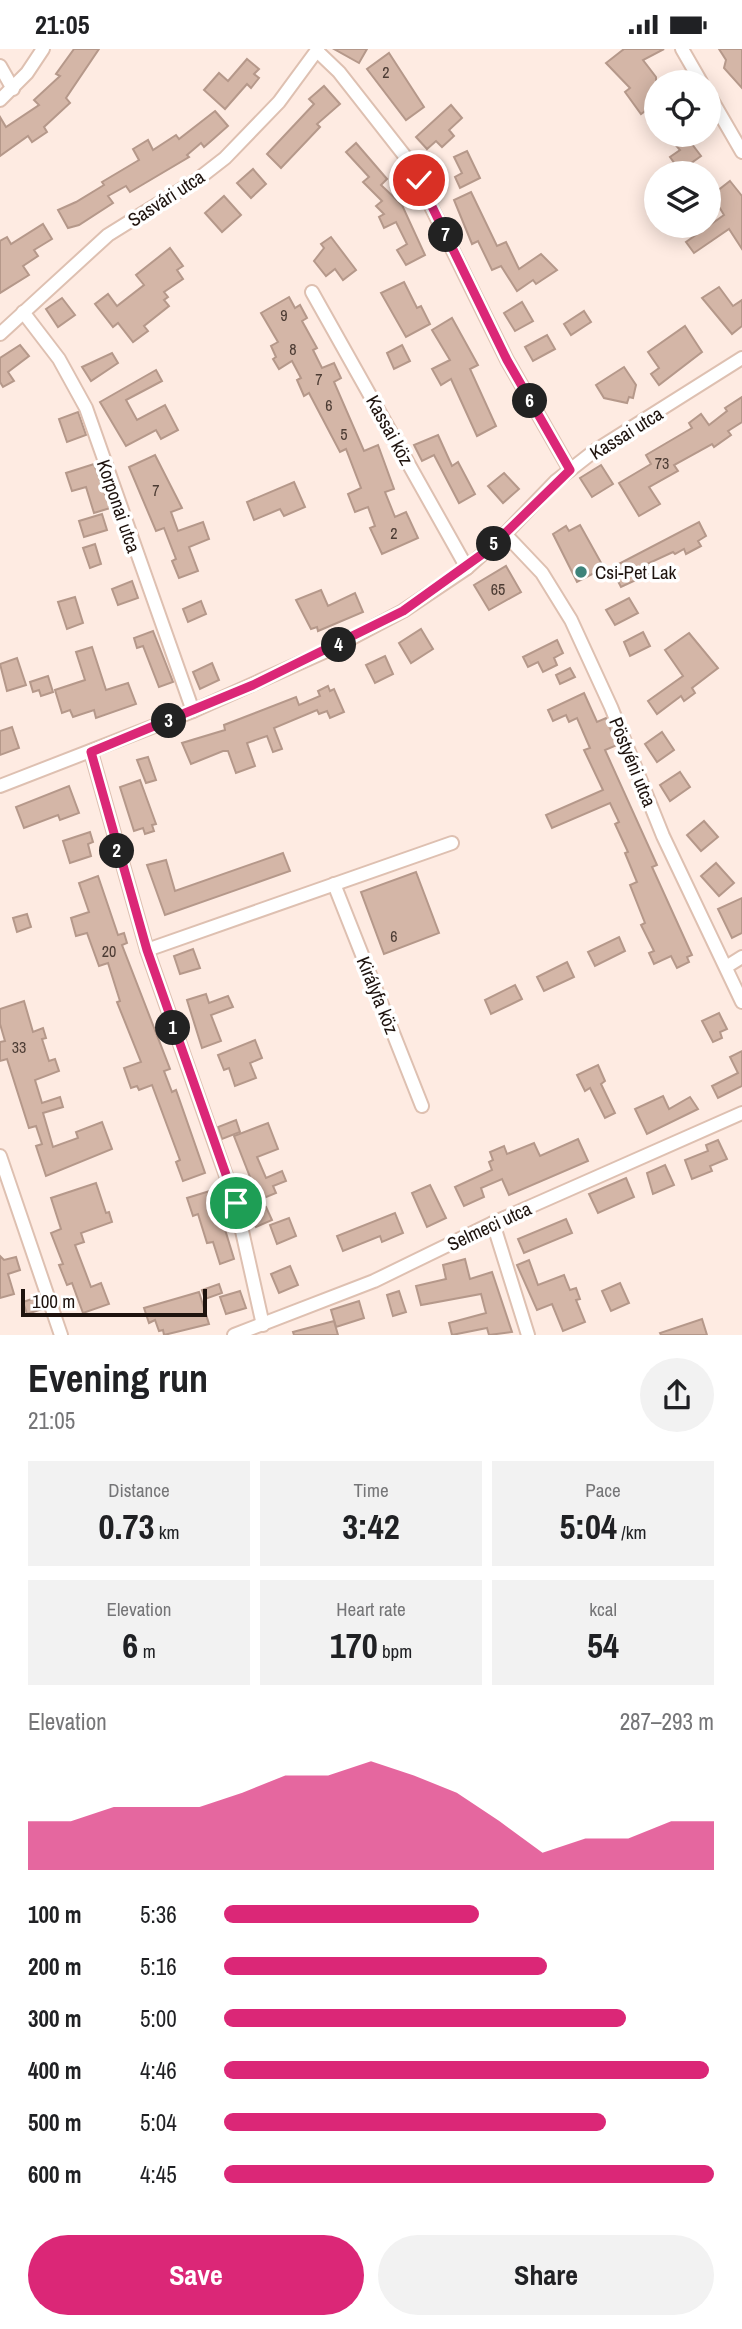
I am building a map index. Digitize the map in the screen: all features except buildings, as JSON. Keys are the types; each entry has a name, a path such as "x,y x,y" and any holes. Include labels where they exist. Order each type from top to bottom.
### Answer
{"street":[{"path":"0,100 13,89 43,49"},
{"path":"682,49 694,70"},
{"path":"318,50 339,72 408,160 507,360 570,470"},
{"name":"Sasvári utca","path":"0,334 108,235 198,179 225,158 279,102 318,50"},
{"path":"0,67 13,89"},
{"path":"721,116 742,152"},
{"name":"Kassai köz","path":"312,292 467,568"},
{"name":"Korponai utca","path":"23,312 58,359 86,408 193,711"},
{"name":"Kassai utca","path":"0,786 193,711 380,624 467,568 570,470 609,441 742,358"},
{"name":"Pöstyéni utca","path":"505,534 542,573 571,620 611,707 663,836 742,1002"},
{"path":"91,752 147,950 236,1203 263,1325"},
{"path":"147,950 452,843"},
{"name":"Királyfa köz","path":"334,884 422,1106"},
{"path":"726,967 742,957"},
{"name":"Selmeci utca","path":"234,1335 374,1281 493,1223 742,1113"},
{"path":"0,1156 61,1335"},
{"path":"493,1223 528,1335"}],"place":[{"name":"Csi-Pet Lak","path":"581,572"}],"route":[{"path":"236,1203 147,950 91,752 253,685 333,648 403,611 467,568 570,470 507,360 419,180"}]}
